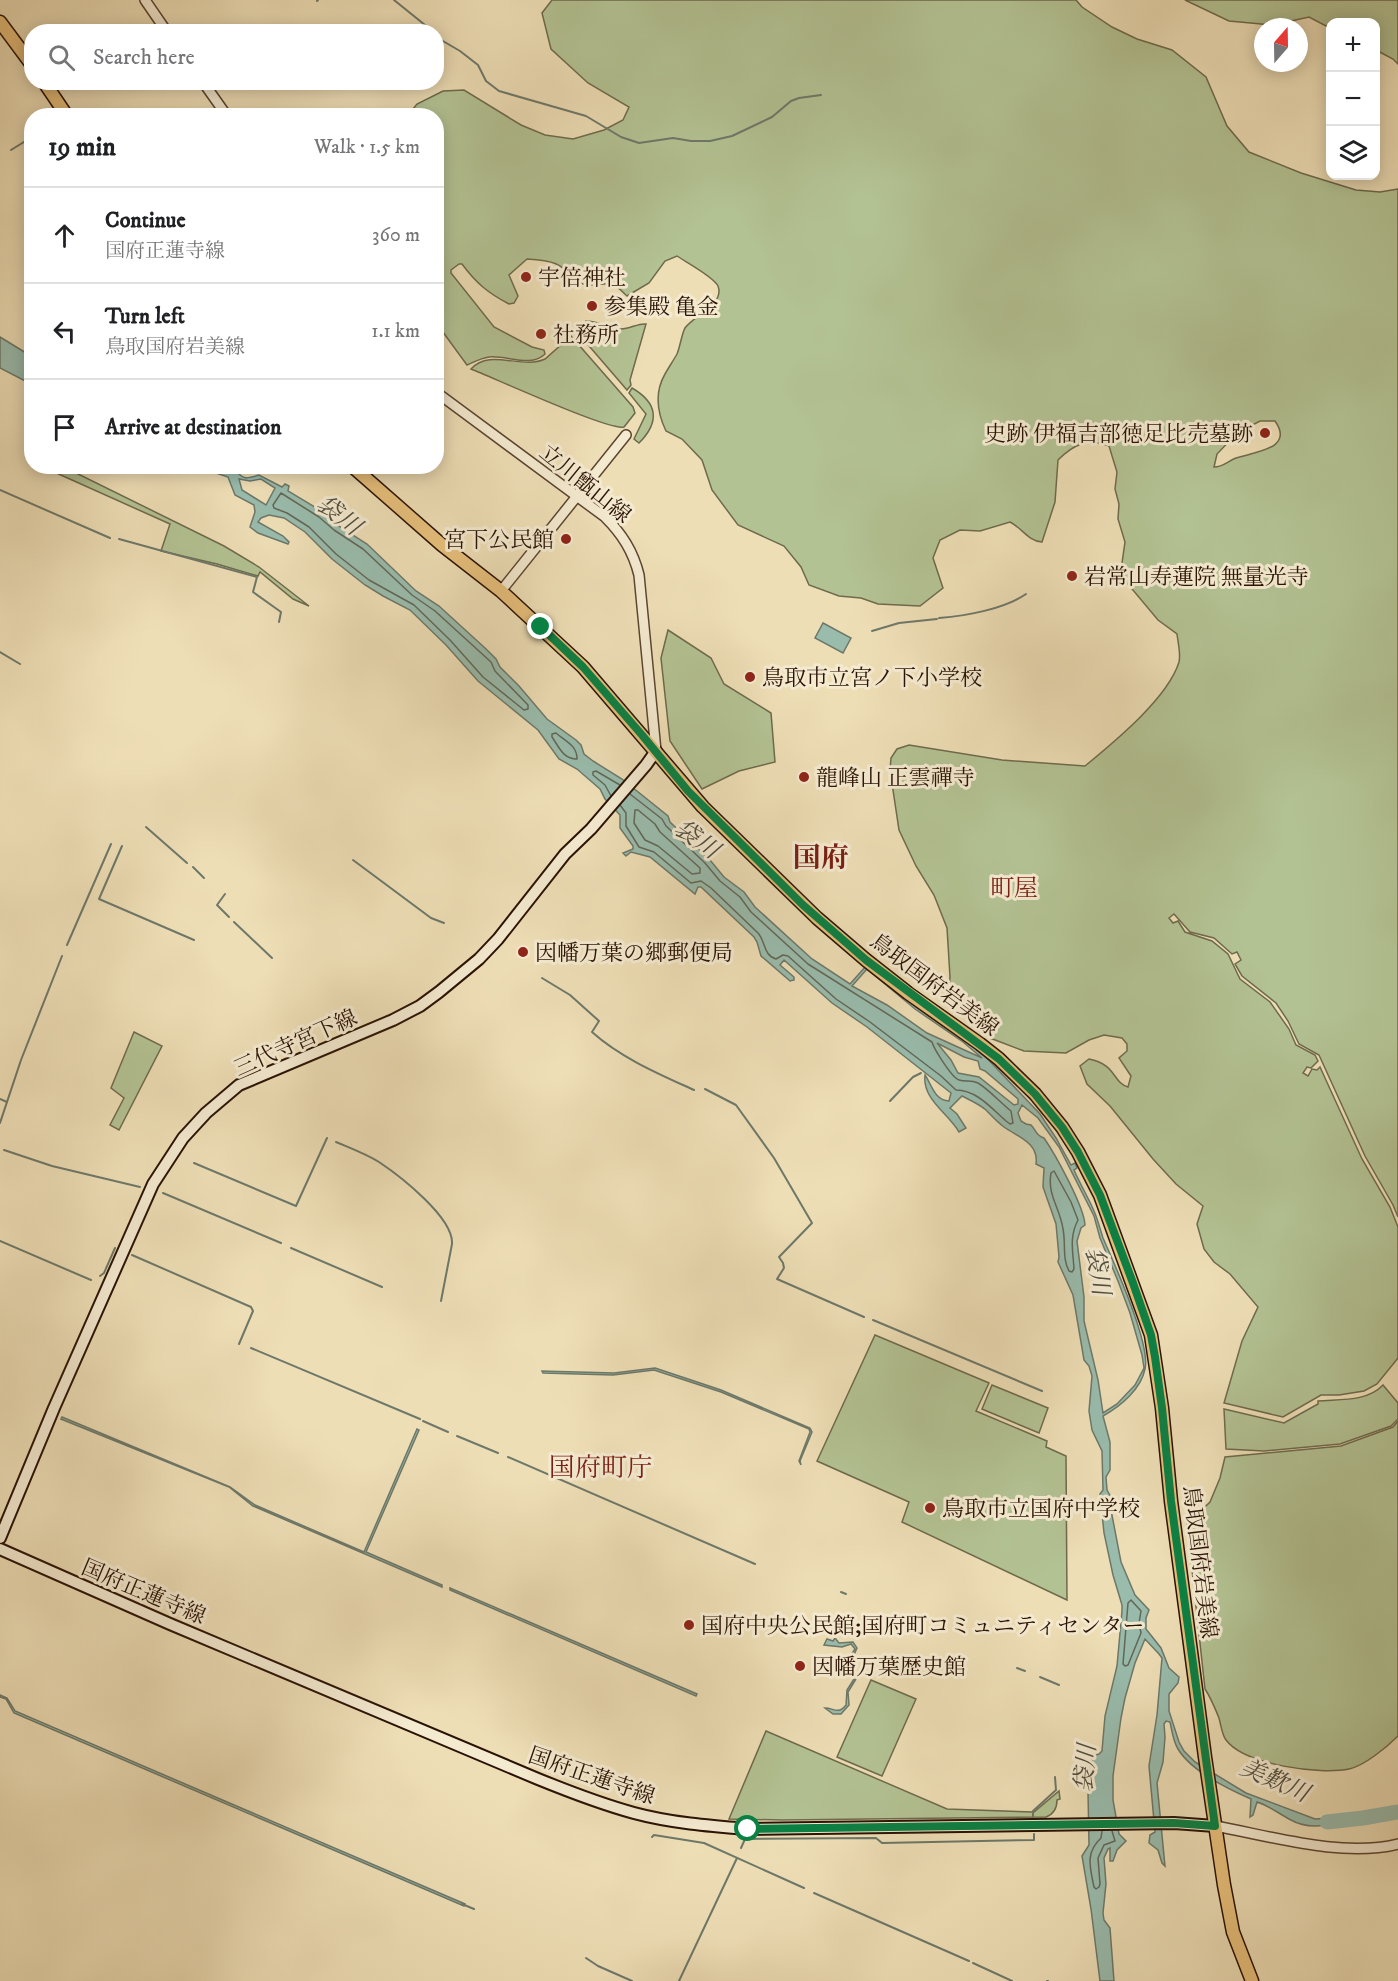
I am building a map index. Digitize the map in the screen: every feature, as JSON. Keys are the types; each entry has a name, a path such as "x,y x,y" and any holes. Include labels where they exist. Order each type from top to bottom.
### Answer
{"main road":[{"path":"0,22 24,54"},
{"path":"49,90 62,108"},
{"name":"鳥取国府岩美線","path":"361,474 442,545 501,591 583,667 656,750 688,791 817,918 908,993 980,1044 1005,1065 1035,1094 1062,1127 1078,1152 1100,1195 1151,1335 1210,1801 1233,1932 1252,1981"},
{"name":"三代寺宮下線","path":"0,1538 54,1408 153,1184 183,1138 206,1113 239,1085 393,1020 420,1006 439,992 479,959 498,939 565,854 591,829 646,765 656,750"},
{"name":"国府正蓮寺線","path":"0,1549 538,1779 587,1799 634,1814 694,1824 748,1829 1168,1823 1215,1826"}],"street":[{"path":"145,0 162,24"},
{"path":"209,90 221,108"},
{"name":"立川甑山線","path":"444,398 605,517 627,544 639,575 656,750"},
{"path":"501,591 626,435"},
{"path":"1215,1826 1276,1839 1356,1850 1383,1848 1398,1844"}],"green space":[{"path":"552,0 1076,0 1082,7 1112,27 1137,39 1172,50 1206,77 1227,126 1249,152 1301,173 1356,190 1380,192 1398,189 1398,1217 1365,1156 1319,1055 1299,1044 1276,1003 1242,976 1235,964 1241,960 1237,952 1232,954 1214,938 1190,932 1174,914 1169,918 1173,923 1178,921 1185,932 1212,941 1228,954 1240,979 1270,1002 1289,1029 1296,1045 1315,1055 1318,1061 1311,1068 1307,1067 1303,1073 1308,1076 1312,1069 1317,1070 1320,1067 1362,1159 1390,1207 1398,1227 1398,1358 1377,1384 1364,1391 1321,1395 1283,1417 1224,1403 1242,1341 1258,1307 1230,1274 1214,1262 1204,1249 1197,1224 1203,1206 1176,1184 1110,1106 1087,1084 1080,1066 1089,1059 1104,1065 1119,1082 1128,1087 1131,1076 1119,1058 1127,1051 1127,1044 1122,1038 1104,1035 1089,1040 1066,1053 1024,1051 990,1038 948,998 950,977 947,928 934,895 916,866 899,830 890,770 891,758 897,749 909,745 1002,760 1085,766 1139,719 1173,676 1180,659 1177,634 1158,620 1127,583 1122,563 1125,542 1118,519 1119,504 1115,489 1117,472 1109,446 1094,443 1082,444 1058,460 1055,502 1042,542 1029,537 1010,522 980,531 960,530 940,540 933,558 943,588 920,606 878,604 861,598 839,596 809,585 801,567 784,546 738,525 712,490 702,460 682,439 666,431 660,417 659,388 677,354 685,328 713,304 719,293 718,286 711,278 677,256 665,261 649,283 627,296 611,285 583,284 558,265 527,259 509,275 518,296 514,303 509,304 483,287 462,264 459,264 451,270 451,273 494,327 532,347 544,350 545,354 526,361 489,357 467,365 444,334 444,108 414,108 417,104 443,91 464,90 521,125 545,135 573,139 604,130 623,120 629,107 588,83 551,49 542,13","holes":["1260,421 1275,421 1280,430 1280,438 1270,448 1214,467 1217,454 1237,433"]},
{"path":"1185,0 1398,0 1398,64 1380,52 1380,18 1326,18 1326,26 1309,17 1254,18 1254,23 1229,21"},
{"path":"586,321 621,329 646,324 630,380 631,385 627,390 577,332"},
{"path":"571,336 633,407 635,413 624,427 575,413 471,369 487,360 536,362 545,359"},
{"path":"632,388 647,400 653,413 650,428 639,443 634,439 646,414 629,393"},
{"path":"59,474 78,474 224,546 259,567 309,606 293,599 260,572 258,576 161,551 170,524"},
{"path":"668,630 711,658 724,684 771,713 775,762 739,771 702,789 670,741 661,658"},
{"path":"134,1032 162,1046 119,1130 110,1125 124,1098 111,1088"},
{"path":"875,1335 989,1383 976,1411 1047,1441 1046,1447 1066,1456 1067,1600 902,1522 909,1502 817,1461"},
{"path":"992,1385 1048,1408 1039,1433 982,1409"},
{"path":"1383,1385 1398,1403 1398,1419 1391,1426 1340,1444 1264,1451 1226,1449 1224,1409 1284,1423 1318,1404 1318,1401 1361,1397"},
{"path":"1398,1421 1398,1736 1368,1760 1355,1767 1336,1771 1284,1766 1249,1756 1226,1740 1219,1718 1205,1689 1187,1524 1210,1502 1220,1478 1225,1457 1341,1446 1393,1427"},
{"path":"871,1680 916,1699 882,1776 837,1757"},
{"path":"766,1731 947,1809 1034,1812 1059,1791 1060,1799 1057,1800 1053,1812 1046,1817 729,1819"}],"water":[{"path":"0,337 24,352 24,380 0,368"},
{"name":"袋川","path":"219,474 239,474 247,478 259,475 282,487 285,484 289,486 288,491 323,512 337,525 367,544 416,591 439,606 485,648 547,719 581,745 584,754 622,779 668,816 670,822 710,860 724,877 744,892 755,907 812,959 850,984 866,966 915,1006 982,1053 1040,1114 1071,1165 1075,1163 1077,1168 1074,1170 1095,1214 1143,1342 1145,1369 1143,1376 1135,1390 1123,1402 1103,1416 1110,1442 1110,1470 1106,1477 1107,1490 1111,1497 1111,1510 1121,1562 1135,1595 1149,1610 1146,1629 1161,1648 1169,1668 1179,1677 1178,1683 1169,1694 1169,1711 1179,1742 1195,1762 1246,1793 1315,1819 1346,1817 1347,1822 1318,1826 1304,1825 1257,1802 1253,1815 1250,1817 1251,1799 1221,1785 1192,1765 1178,1749 1170,1722 1166,1721 1163,1762 1157,1783 1165,1866 1158,1850 1149,1843 1150,1835 1155,1832 1149,1766 1157,1715 1162,1658 1145,1639 1125,1698 1113,1776 1113,1800 1119,1834 1126,1841 1117,1850 1113,1861 1110,1861 1110,1848 1104,1858 1106,1884 1103,1913 1104,1920 1110,1928 1114,1981 1100,1981 1082,1856 1089,1845 1087,1781 1081,1770 1082,1765 1088,1769 1092,1767 1092,1756 1102,1751 1105,1716 1117,1666 1122,1605 1104,1533 1100,1494 1103,1490 1102,1451 1092,1430 1089,1411 1092,1376 1084,1360 1073,1295 1058,1262 1056,1224 1043,1187 1044,1168 1036,1164 1034,1151 1026,1141 1001,1125 983,1108 962,1096 950,1108 966,1128 959,1132 927,1091 925,1075 940,1098 949,1101 951,1093 867,1027 832,1003 784,960 780,965 794,977 794,980 790,981 761,956 754,937 701,887 698,887 695,894 650,857 631,852 626,856 623,853 633,849 633,846 620,828 620,815 605,799 600,789 577,769 559,759 538,730 478,681 410,610 365,585 332,559 305,532 284,518 269,515 258,522 283,536 289,542 288,544 258,533 250,527 255,512 254,505 235,495 228,477","holes":["239,479 250,481 261,479 275,488 266,505 242,490","867,969 915,1009 982,1058 927,1033 887,1005 852,986","937,1043 964,1057 978,1061 980,1069 1018,1099 1018,1104 1014,1105 979,1077 958,1073","1022,1105 1038,1118 1059,1147 1094,1216 1100,1238 1130,1313 1142,1355 1144,1368 1135,1385 1117,1404 1103,1413 1084,1321 1084,1297 1077,1241 1081,1228 1085,1225 1083,1216 1068,1180 1044,1138 1031,1125 1021,1121 1018,1113"]},
{"path":"823,623 851,638 843,653 815,638"},
{"path":"655,1368 721,1390 810,1428 812,1432 800,1461 801,1465 799,1461 810,1432 809,1429 721,1392 654,1370 613,1375 543,1373 542,1371 614,1373"},
{"path":"62,1417 230,1487 255,1505 364,1552 417,1429 419,1430 366,1552 442,1585 442,1587 253,1506 229,1487 61,1419"},
{"path":"450,1588 697,1694 696,1696 450,1590"},
{"path":"835,1638 839,1643 853,1642 857,1648 853,1657 856,1679 848,1692 849,1705 841,1714 833,1714 825,1708 838,1710 846,1705 847,1690 854,1679 852,1658 848,1656 843,1664 846,1655 851,1655 855,1649 851,1644 842,1647 824,1645 827,1639 833,1641"},
{"path":"0,1695 7,1698 15,1711 465,1904 464,1906 14,1713 6,1699"}],"waterway":[{"path":"394,0 424,24"},
{"path":"444,42 478,65 486,81 499,91 586,116 621,137 639,143 673,138 710,141 732,136 772,117 791,101 821,95"},
{"path":"11,150 24,142"},
{"path":"0,490 110,538"},
{"path":"119,539 257,577 253,592 281,612 279,622"},
{"path":"939,618 984,611 1007,604 1026,594"},
{"path":"872,631 899,623 937,619"},
{"path":"0,652 20,664"},
{"path":"146,827 187,863"},
{"path":"67,945 111,844"},
{"path":"122,846 99,899 194,940"},
{"path":"353,860 431,918 444,923"},
{"path":"193,867 204,878"},
{"path":"225,894 217,905 229,917"},
{"path":"234,922 272,958"},
{"path":"0,1123 21,1060 62,956"},
{"path":"542,978 570,995 599,1021 592,1032 615,1050 694,1090"},
{"path":"890,1101 913,1077 921,1073"},
{"path":"705,1089 736,1105 774,1158 812,1223 779,1257 784,1268 777,1279 864,1317"},
{"path":"0,1099 7,1102"},
{"path":"194,1163 296,1206 327,1138"},
{"path":"336,1142 369,1156 388,1168 424,1198 444,1222 452,1244 441,1301"},
{"path":"4,1150 52,1166 140,1187"},
{"path":"163,1193 281,1243"},
{"path":"0,1241 91,1280"},
{"path":"100,1276 104,1273 115,1248"},
{"path":"291,1248 382,1287"},
{"path":"132,1255 251,1307 253,1311 239,1344"},
{"path":"873,1320 1042,1391"},
{"path":"251,1348 420,1419"},
{"path":"423,1421 448,1432"},
{"path":"457,1436 498,1453"},
{"path":"508,1457 755,1564"},
{"path":"841,1592 846,1594"},
{"path":"1017,1668 1025,1671"},
{"path":"1040,1677 1059,1685"},
{"path":"1033,1817 1033,1811 1056,1790 1055,1777"},
{"name":"美歎川","path":"1327,1822 1398,1812"},
{"path":"741,1848 745,1839 876,1838 882,1843 1034,1840 1034,1834"},
{"path":"652,1837 654,1835 704,1843 804,1888"},
{"path":"679,1981 737,1858"},
{"path":"814,1893 969,1961"},
{"path":"462,1904 474,1909"},
{"path":"586,1958 632,1981"},
{"path":"973,1963 1012,1981"}],"place":[{"name":"宇倍神社","path":"526,277"},
{"name":"参集殿 亀金","path":"592,306"},
{"name":"社務所","path":"541,334"},
{"name":"史跡 伊福吉部徳足比売墓跡","path":"1265,433"},
{"name":"宮下公民館","path":"566,539"},
{"name":"岩常山寿蓮院 無量光寺","path":"1072,576"},
{"name":"鳥取市立宮ノ下小学校","path":"750,677"},
{"name":"龍峰山 正雲禪寺","path":"804,777"},
{"name":"因幡万葉の郷郵便局","path":"523,952"},
{"name":"鳥取市立国府中学校","path":"930,1508"},
{"name":"国府中央公民館;国府町コミュニティセンター","path":"689,1625"},
{"name":"因幡万葉歴史館","path":"800,1666"}],"district":[{"name":"国府","path":"821,857"},
{"name":"町屋","path":"1014,888"},
{"name":"国府町庁","path":"601,1467"}],"route":[{"path":"541,627 583,667 703,807 814,915 908,993 999,1059 1035,1094 1062,1127 1100,1195 1151,1335 1155,1357 1171,1501 1215,1826 1174,1823 748,1829"}]}
